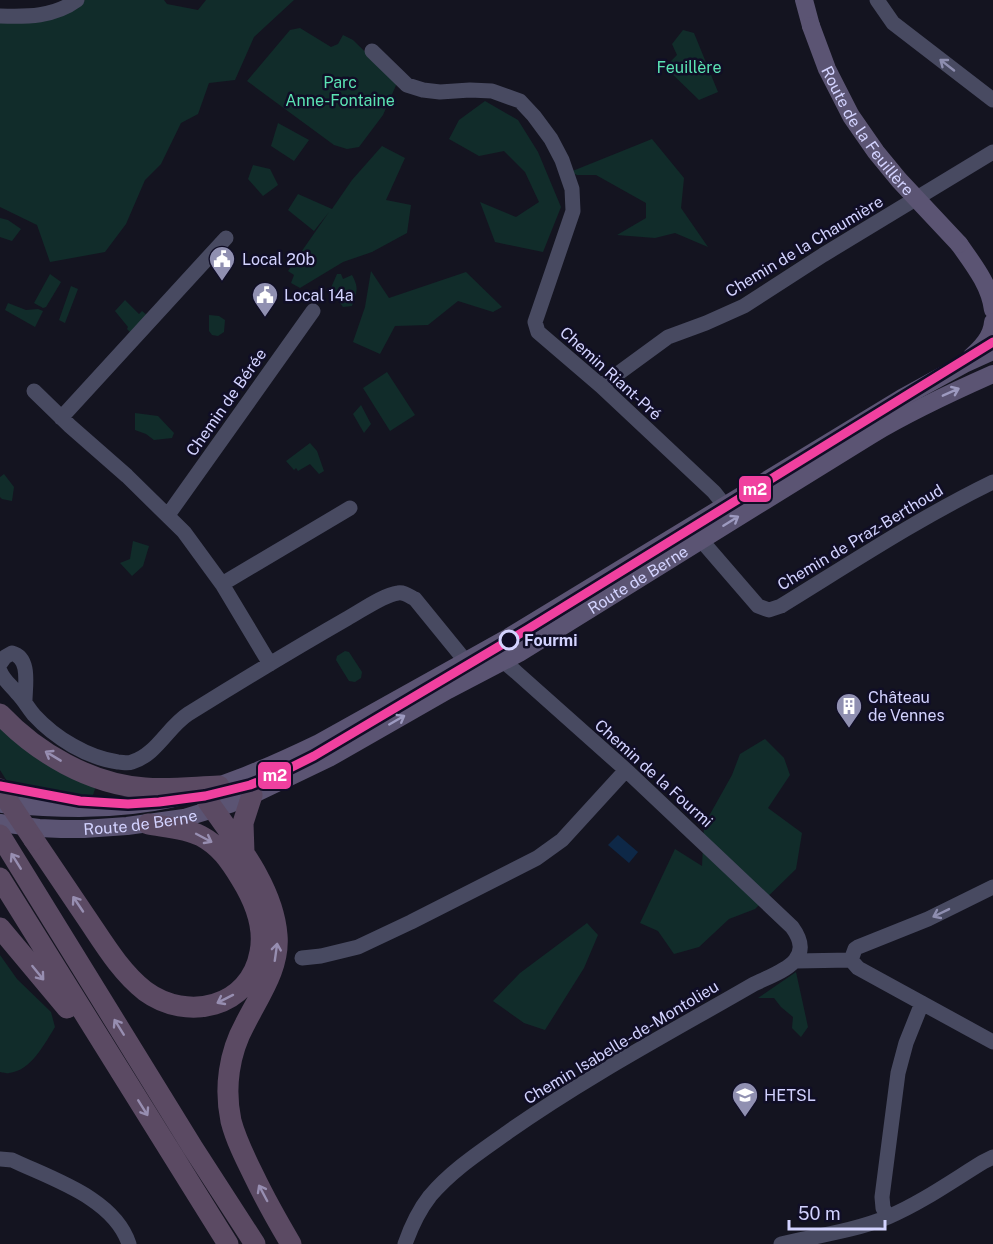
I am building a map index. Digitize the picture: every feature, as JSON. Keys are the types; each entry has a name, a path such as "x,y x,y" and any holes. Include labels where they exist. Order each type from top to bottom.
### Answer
{"highway":[{"path":"0,714 27,739 52,756 76,769 111,782 147,788 210,788 213,809 244,853 260,881 270,902 276,924 277,942 271,973 233,1050 229,1075 229,1107 231,1122 242,1150 291,1244"},
{"path":"0,789 112,956 137,984 156,998 178,1006 189,1008 217,1004 243,987 254,971 261,942 257,913 243,882 217,846 198,834 148,824"},
{"path":"244,853 243,823 252,795"},
{"path":"0,832 255,1244"},
{"path":"0,878 228,1244"},
{"path":"0,885 23,916"},
{"path":"0,928 120,1072"}],"main road":[{"name":"Route de la Feuillère","path":"804,0 827,69 851,116 899,180 993,278"},
{"name":"Route de la Feuillère","path":"959,244 981,275 993,310"},
{"path":"964,364 983,346 993,322"},
{"name":"Route de Berne","path":"0,832 39,828 84,829 148,824 184,818 252,795 329,758 471,667 488,648 583,593 858,425 964,364 993,351"},
{"name":"Route de Berne","path":"0,804 46,808 111,807 161,800 210,788 269,767 471,667 502,661 519,652 900,418 945,394 993,374"}],"street":[{"path":"0,16 34,17 67,8 77,0"},
{"path":"877,0 893,23 993,100"},
{"name":"Chemin Riant-Pré","path":"372,51 407,85 440,92 492,91 520,101 534,116 562,160 572,189 573,211 535,322 538,332 714,492 725,506"},
{"name":"Chemin de la Chaumière","path":"601,387 668,337 744,306 993,152"},
{"path":"61,418 226,238"},
{"name":"Chemin de Bérée","path":"168,515 313,311"},
{"path":"34,391 184,532 222,584 270,664"},
{"name":"Chemin de Praz-Berthoud","path":"701,540 758,606 769,610 781,606 931,514 993,482"},
{"path":"222,584 350,508"},
{"path":"0,671 4,680 25,701 35,716 57,735 88,754 129,763 142,758 182,718 387,596 398,593 415,599 471,667"},
{"name":"Chemin de la Fourmi","path":"488,648 626,770 792,927 797,933 801,946 796,961"},
{"path":"0,664 12,653 18,654 23,661 26,674 25,701"},
{"path":"302,958 358,947 537,858 562,840 626,770"},
{"path":"993,887 928,919 858,947 851,960 858,968 993,1042"},
{"name":"Chemin Isabelle-de-Montolieu","path":"405,1244 410,1228 429,1197 459,1167 576,1086 796,961 851,960"},
{"path":"888,1217 883,1208 882,1197 898,1073 906,1043 922,1003"},
{"path":"781,1244 850,1229 888,1217 913,1205 993,1157"},
{"path":"0,1159 12,1160 85,1195 108,1211 127,1237 129,1244"}],"green space":[{"path":"85,0 164,0 167,4 198,10 206,0 294,0 254,37 235,80 209,83 198,114 181,123 161,164 145,180 126,224 105,252 50,262 37,225 0,207 0,20 66,13"},
{"name":"Parc Anne-Fontaine","path":"300,28 331,47 338,44 343,35 353,40 397,83 383,115 359,147 347,149 334,145 247,81 290,30"},
{"name":"Feuillère","path":"683,30 694,33 718,92 699,100 665,67 677,55 672,44"},
{"path":"485,101 518,120 538,152 561,207 543,252 495,242 480,202 516,217 539,202 525,172 504,151 479,156 449,139 459,120"},
{"path":"278,123 309,140 294,161 271,146"},
{"path":"652,139 684,178 681,208 708,247 675,233 655,238 617,235 646,218 646,203 596,175 577,175 570,172"},
{"path":"382,146 405,158 386,200 411,205 407,233 372,252 343,262 300,288 291,283 294,275 288,271 329,212 314,231 288,210 298,194 332,209 352,180"},
{"path":"253,165 270,169 278,185 263,196 248,179"},
{"path":"0,218 8,220 21,229 12,241 0,237"},
{"path":"371,271 389,298 466,272 502,307 493,312 458,301 428,325 395,326 380,354 353,342 365,307"},
{"path":"50,274 61,282 46,307 43,308 34,303"},
{"path":"337,274 341,274 343,279 352,275 356,290 352,306 343,307 330,290"},
{"path":"71,286 78,289 65,323 59,320"},
{"path":"125,300 139,314 142,311 148,316 132,334 115,311"},
{"path":"8,303 26,310 43,311 35,327 5,310"},
{"path":"209,315 219,316 225,320 224,332 218,336 212,335 209,331"},
{"path":"387,372 415,415 390,431 363,388"},
{"path":"361,405 371,424 364,433 353,414"},
{"path":"135,413 158,416 174,433 172,438 154,440 135,430"},
{"path":"310,443 317,451 324,471 319,474 310,464 298,471 286,461"},
{"path":"4,474 14,487 12,501 0,497 0,477"},
{"path":"133,541 149,546 143,566 132,576 120,563 130,559"},
{"path":"345,651 349,652 362,672 361,678 355,682 349,681 336,660 337,656"},
{"path":"0,720 97,783 93,795 82,797 15,794 0,770"},
{"path":"765,739 784,758 790,775 768,808 802,833 796,869 755,909 729,919 699,947 674,954 658,931 640,923 675,849 702,866 704,825 732,775 740,754"},
{"path":"587,923 598,935 584,968 545,1030 524,1023 493,1001 520,973"},
{"path":"0,955 17,979 51,1012 55,1027 31,1062 17,1071 8,1073 0,1072"},
{"path":"796,972 808,1027 801,1037 792,1028 793,1017 774,998 758,998"}],"water":[{"path":"618,835 638,852 629,863 608,845"}],"transit line":[{"name":"m2","path":"0,786 80,801 128,804 205,796 250,785 276,775 314,756 528,629 993,342"}],"place":[{"name":"Local 20b","path":"222,282"},
{"name":"Local 14a","path":"265,318"},
{"name":"Fourmi","path":"509,640"},
{"name":"Château de Vennes","path":"849,729"},
{"name":"HETSL","path":"745,1118"}]}
